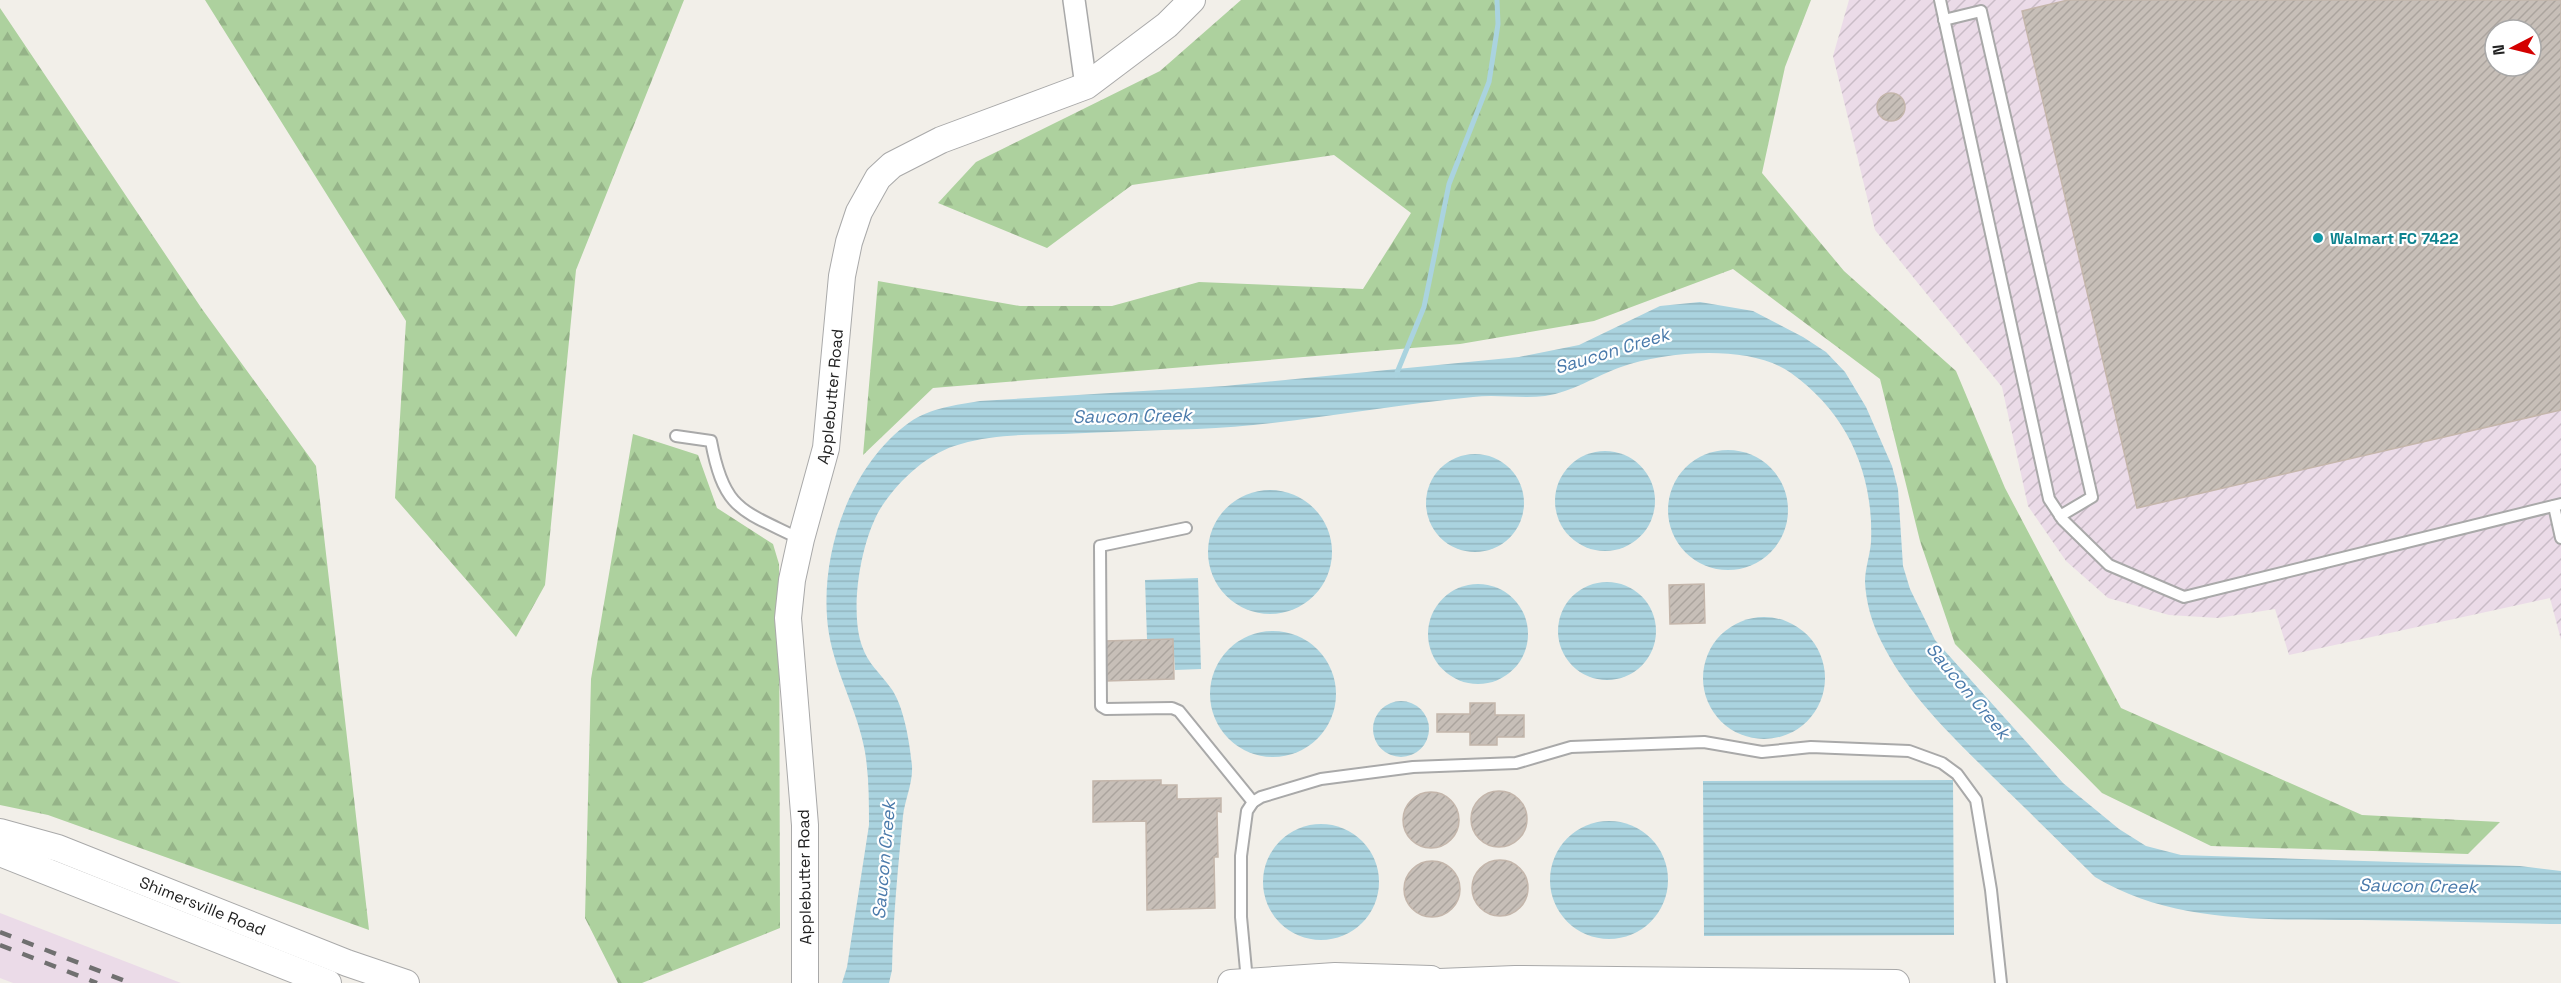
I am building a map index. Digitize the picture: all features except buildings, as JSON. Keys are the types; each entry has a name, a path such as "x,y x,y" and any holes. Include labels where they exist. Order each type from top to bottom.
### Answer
{"street":[{"path":"1074,0 1086,86"},
{"name":"Applebutter Road","path":"805,983 805,825 788,618 792,579 826,448 842,276 849,242 866,197 892,165 941,140 1086,86 1167,25 1192,0"},
{"name":"Shimersville Road","path":"0,832 58,848 337,959 406,983"},
{"name":"Shimersville Road","path":"0,854 328,983"},
{"path":"789,983 806,946"},
{"path":"1239,982 1344,976 1455,980 1896,983"},
{"path":"1414,983 1455,980"}],"lane":[{"path":"1940,0 2049,499 2060,516 2109,565 2184,597 2558,505 2561,538"},
{"path":"1944,20 1981,12 2092,497 2060,516"},
{"path":"676,436 711,441 717,477 727,495 743,510 801,539"},
{"path":"1186,528 1100,546 1101,706 1106,709 1172,708 1179,711 1253,802"},
{"path":"1239,982 1241,856 1247,811 1253,802 1261,797 1321,779 1413,767 1516,763 1571,747 1704,742 1762,752 1811,747 1909,751 1942,763 1957,774 1976,800 1991,890 2001,983"}],"shaded area":[{"path":"1849,0 2561,0 2561,640 2550,598 2289,655 2275,609 2218,618 2169,615 2108,598 2066,561 2028,506 2002,387 1875,230 1833,56"},
{"path":"0,913 181,983 13,983 0,978"}],"green space":[{"path":"205,0 684,0 576,270 545,585 516,637 395,498 406,321"},
{"path":"1241,0 1811,0 1785,67 1762,173 1844,271 1956,371 2005,488 2121,708 2362,815 2500,822 2468,854 2211,846 2102,793 1955,644 1920,541 1880,379 1733,269 1594,321 1460,344 933,388 863,455 878,281 1020,306 1112,306 1199,282 1363,289 1411,213 1334,155 1132,185 1047,248 938,203 976,162 1160,71"},
{"path":"0,8 202,309 316,466 369,930 48,815 0,805"},
{"path":"633,434 698,455 717,508 773,544 779,564 780,928 642,983 618,983 585,918 591,679"}],"water":[{"name":"Saucon Creek","path":"1700,302 1753,311 1803,337 1826,352 1845,372 1866,407 1892,466 1898,489 1903,566 1910,589 1935,640 2063,783 2119,829 2146,846 2181,855 2520,866 2561,871 2561,924 2293,920 2224,916 2157,904 2125,893 2095,877 1946,729 1904,679 1881,641 1870,613 1865,582 1871,542 1868,492 1853,447 1842,426 1828,407 1791,373 1774,364 1731,354 1708,353 1684,354 1640,361 1565,391 1545,396 1473,397 1232,427 999,437 949,448 916,468 897,486 875,520 863,555 857,594 858,631 862,646 874,668 895,694 903,714 911,757 912,772 903,816 892,970 889,983 842,983 847,967 869,825 868,788 862,737 829,634 826,605 828,576 833,546 854,489 870,463 888,441 910,422 935,410 980,401 1225,386 1519,357 1579,345 1660,306"},
{"path":"1728,450 1751,455 1770,468 1783,487 1788,510 1783,533 1770,552 1751,565 1728,570 1705,565 1686,552 1673,533 1668,510 1673,487 1686,468 1705,455"},
{"path":"1605,451 1624,455 1640,466 1651,482 1655,501 1651,520 1640,536 1624,547 1605,551 1586,547 1570,536 1559,520 1555,501 1559,482 1570,466 1586,455"},
{"path":"1475,454 1494,458 1510,468 1520,484 1524,503 1520,522 1510,538 1494,548 1475,552 1456,548 1440,538 1430,522 1426,503 1430,484 1440,468 1456,458"},
{"path":"1270,490 1294,495 1314,508 1327,528 1332,552 1327,576 1314,596 1294,609 1270,614 1246,609 1226,596 1213,576 1208,552 1213,528 1226,508 1246,495"},
{"path":"1198,578 1201,669 1175,670 1173,639 1147,639 1145,580"},
{"path":"1607,582 1626,586 1641,597 1652,612 1656,631 1652,650 1641,665 1626,676 1607,680 1588,676 1573,665 1562,650 1558,631 1562,612 1573,597 1588,586"},
{"path":"1478,584 1497,588 1513,599 1524,615 1528,634 1524,653 1513,669 1497,680 1478,684 1459,680 1443,669 1432,653 1428,634 1432,615 1443,599 1459,588"},
{"path":"1764,617 1787,622 1807,635 1820,655 1825,678 1820,701 1807,721 1787,734 1764,739 1741,734 1721,721 1708,701 1703,678 1708,655 1721,635 1741,622"},
{"path":"1273,631 1297,636 1317,650 1331,670 1336,694 1331,718 1317,738 1297,752 1273,757 1249,752 1229,738 1215,718 1210,694 1215,670 1229,650 1249,636"},
{"path":"1401,701 1412,703 1421,709 1427,718 1429,729 1427,740 1421,749 1412,755 1401,757 1390,755 1381,749 1375,740 1373,729 1375,718 1381,709 1390,703"},
{"path":"1953,780 1954,935 1704,936 1703,781"},
{"path":"1609,821 1632,825 1651,838 1664,857 1668,880 1664,903 1651,922 1632,935 1609,939 1586,935 1567,922 1554,903 1550,880 1554,857 1567,838 1586,825"},
{"path":"1321,824 1343,829 1362,841 1374,860 1379,882 1374,904 1362,923 1343,935 1321,940 1299,935 1280,923 1268,904 1263,882 1268,860 1280,841 1299,829"}],"waterway":[{"path":"1396,375 1424,307 1449,184 1489,82 1498,24 1497,0"}],"railway":[{"path":"0,932 130,983"},
{"path":"0,945 97,983"}],"place":[{"name":"Walmart FC 7422","path":"2318,238"}]}
